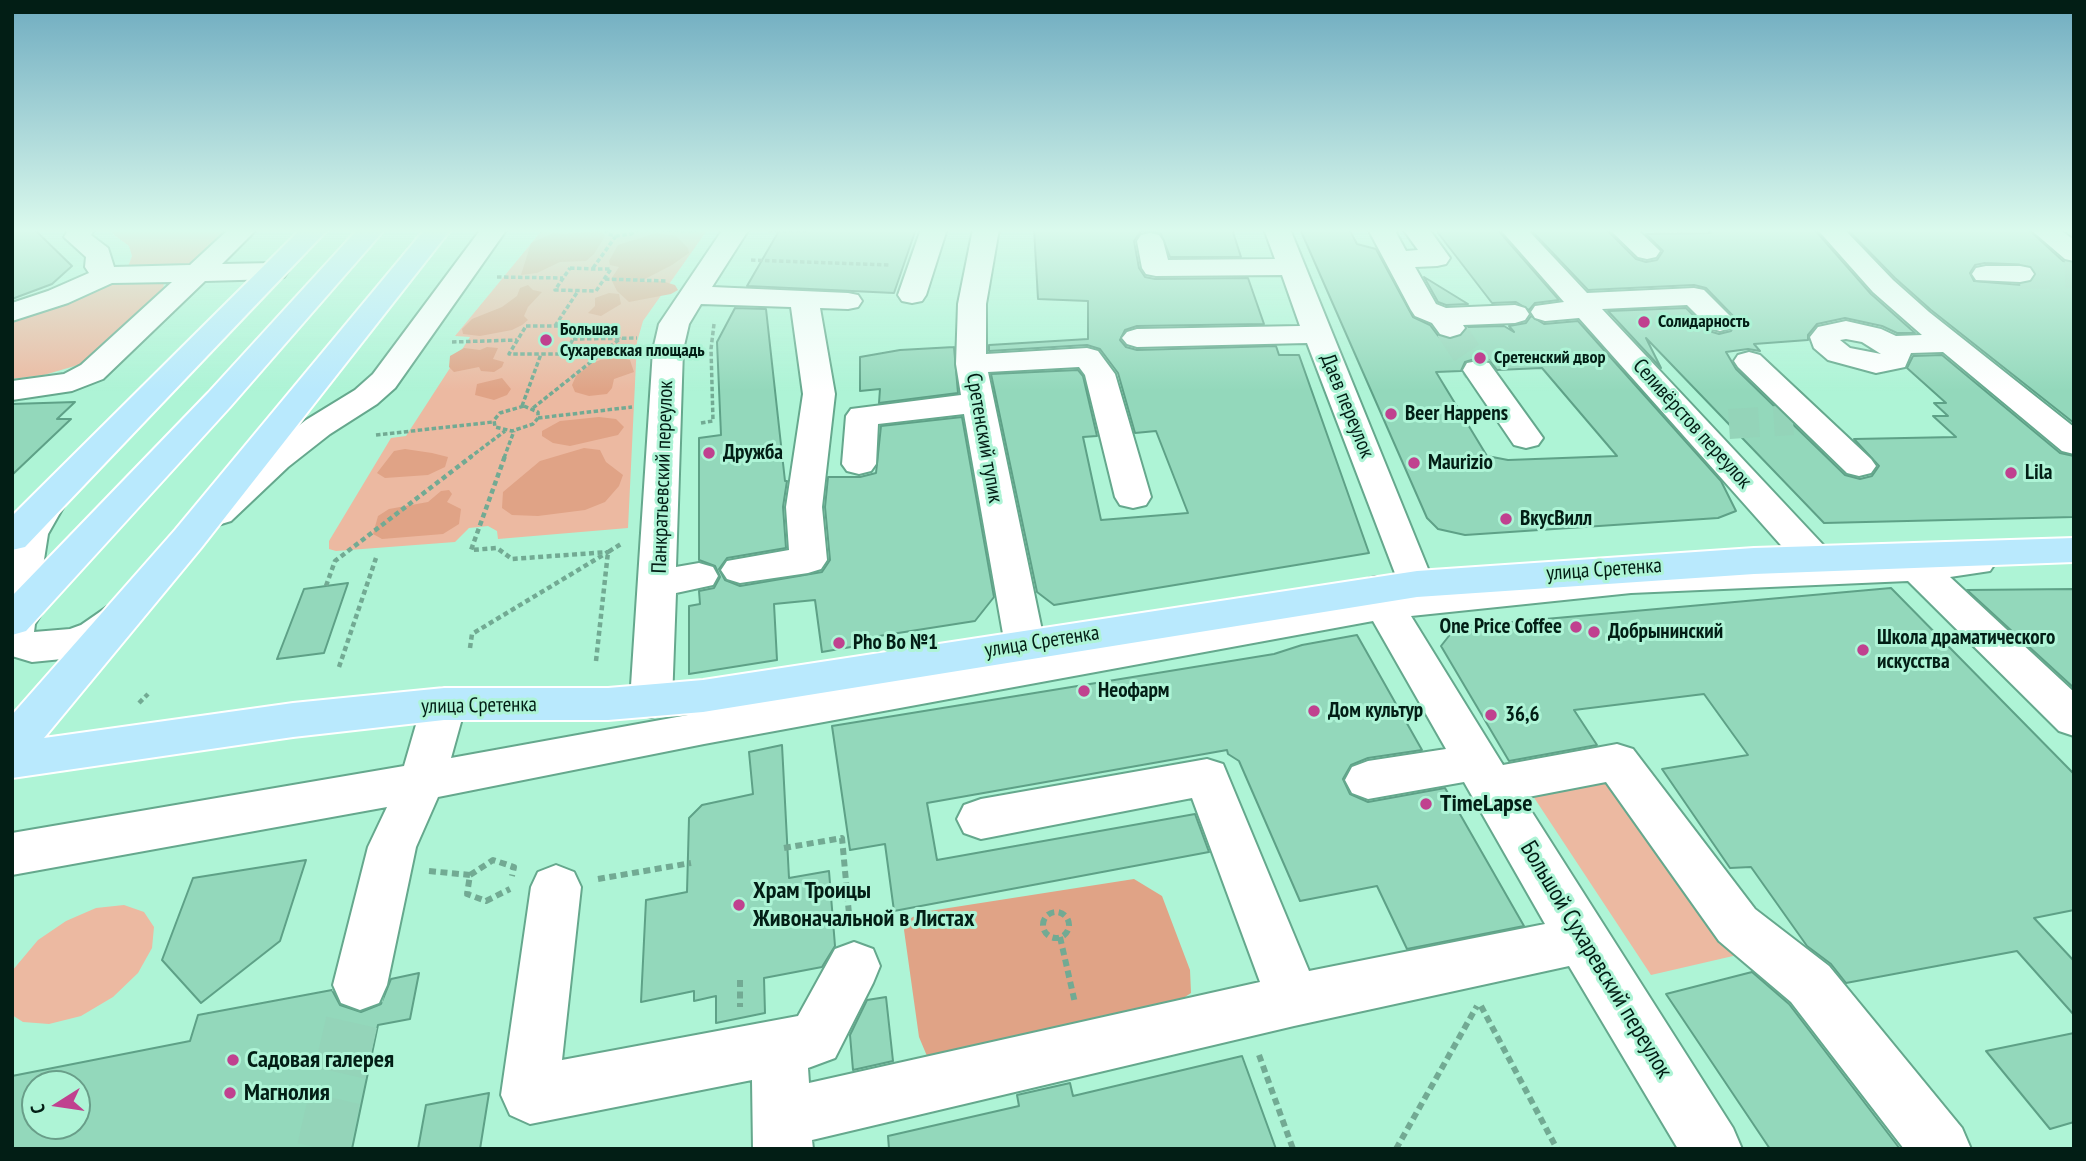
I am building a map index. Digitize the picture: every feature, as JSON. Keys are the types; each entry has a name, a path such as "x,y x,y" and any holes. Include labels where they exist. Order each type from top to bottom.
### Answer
{"main road":[{"path":"12,538 30,504 261,283"},
{"path":"18,615 219,400 324,283"},
{"path":"12,745 188,540 395,283"},
{"name":"улица Сретенка","path":"12,760 293,720 444,704 651,701 1392,593 1591,570 1814,558 1911,562"}],"street":[{"path":"12,312 58,297 89,283"},
{"path":"12,391 72,382 92,372 184,283"},
{"path":"188,540 276,460 318,427 366,397 384,381 455,283"},
{"name":"Панкратьевский переулок","path":"651,701 659,583 668,350 684,288 690,283"},
{"path":"912,295 916,283"},
{"name":"Сретенский тупик","path":"976,283 972,304 971,364 1025,645"},
{"name":"Даев переулок","path":"1299,283 1319,334 1392,593"},
{"path":"1411,283 1425,310 1446,323 1515,314"},
{"name":"Селивёрстов переулок","path":"1562,283 1583,306 1711,425 1814,558"},
{"path":"1881,283 2074,444"},
{"path":"684,288 729,296 848,301"},
{"path":"1545,312 1694,296 1720,322"},
{"path":"740,570 808,559 804,507 819,394 804,299"},
{"path":"1137,338 1319,334"},
{"path":"1891,345 1949,342"},
{"path":"971,364 1087,357 1100,374 1133,497"},
{"path":"1749,360 1801,419 1859,466"},
{"path":"1478,370 1526,438"},
{"path":"859,464 862,416 977,403"},
{"path":"30,504 30,534 24,566 28,586 13,634 19,643 51,648 94,635 114,624 128,611"},
{"path":"12,854 422,782 1392,593 2074,551"},
{"path":"1911,562 2074,719"},
{"path":"659,583 699,576"},
{"name":"Большой Сухаревский переулок","path":"1392,593 1482,774 1712,1149"},
{"path":"360,985 392,847 422,782 444,704"},
{"path":"1368,780 1482,774 1616,762 1737,925 1810,984 1941,1149"},
{"path":"981,819 1207,777 1268,1006"},
{"path":"527,889 530,1095 815,1040 854,966"},
{"path":"779,1047 783,1133 1086,1048 1268,1006 1582,940"}],"path":[{"path":"560,283 555,290 596,291 601,283"},
{"path":"641,283 684,288"},
{"path":"555,326 578,290"},
{"path":"694,424 713,422 712,337 714,325 729,296"},
{"path":"526,326 555,326 580,326 565,354 509,354 526,326"},
{"path":"573,339 645,337"},
{"path":"533,408 621,338"},
{"path":"450,342 518,340"},
{"path":"522,406 541,354"},
{"path":"376,435 493,422 503,411 522,406 533,408 538,412 538,418"},
{"path":"493,422 495,427 514,431 529,426 538,418 640,407"},
{"path":"326,586 335,561 505,431"},
{"path":"470,648 472,634 608,552 512,559 497,548 471,550 514,431"},
{"path":"339,667 376,558"},
{"path":"784,848 842,838 854,966"},
{"path":"386,870 470,875 493,860 514,867 527,889"},
{"path":"470,875 467,894 486,901 527,889 691,863"},
{"path":"1054,913 1061,913 1069,923 1069,929 1060,937 1047,933 1044,928 1044,921 1054,913"},
{"path":"1060,937 1086,1048"},
{"path":"1396,1149 1479,1002 1558,1149"},
{"path":"1268,1006 1293,1149"}],"shaded area":[{"path":"101,283 164,283 163,292 85,363 44,375 12,379 12,318"},
{"path":"498,283 670,283 643,321 637,342 628,528 498,539 497,531 488,526 469,528 455,542 336,551 329,549 329,541 391,438 406,436 470,337 455,336"},
{"path":"613,283 669,283 675,285 678,290 671,294 629,302"},
{"path":"528,285 533,290 542,292 528,307 524,316 528,320 522,325 512,330 480,336 463,334 462,329 472,319 502,307 517,296 520,288"},
{"path":"609,293 619,294 621,304 601,316 588,313 595,306 595,298"},
{"path":"487,347 498,348 493,359 504,362 502,367 494,372 481,371 479,367 454,372 449,367 450,356 464,348 480,350"},
{"path":"620,358 630,360 634,372 614,379 607,394 589,396 575,392 572,385 576,376 591,364"},
{"path":"502,378 511,389 507,395 494,400 475,395 477,384"},
{"path":"599,417 616,419 624,427 618,435 570,446 553,443 542,436 542,431 560,421"},
{"path":"584,448 600,450 606,462 623,475 619,486 605,502 585,510 538,516 512,515 502,508 503,492 540,461"},
{"path":"405,449 448,457 445,467 428,475 385,478 377,473 394,451"},
{"path":"449,490 452,494 447,502 461,509 459,524 443,534 382,539 373,534 378,516 389,509 428,502 441,491"},
{"path":"1616,776 1746,953 1651,975 1531,793"},
{"path":"1134,879 1162,896 1190,970 1191,993 1173,1005 945,1059 927,1056 919,1037 904,930 907,920 923,912"},
{"path":"124,905 144,912 154,927 152,948 138,973 113,997 81,1016 49,1024 23,1022 12,1015 12,971 38,940 66,921 96,908"}],"building":[{"path":"12,283 53,283 52,284 12,299"},
{"path":"749,283 897,283 894,293 747,286"},
{"path":"1037,283 1250,283 1264,324 1137,326 1125,330 1120,340 1126,347 1137,350 1276,346 1279,355 1299,355 1369,553 1054,605 1037,592 991,374 1078,370 1083,376 1097,436 1083,437 1101,520 1188,513 1156,431 1135,433 1118,373 1100,349 1087,345 989,351 989,345 1088,339 1088,301 1038,299"},
{"path":"1324,283 1395,283 1413,317 1430,325 1439,337 1449,340 1461,337 1467,327 1504,326 1514,332 1509,326 1526,323 1531,316 1544,324 1578,321 1721,481 1736,511 1718,518 1465,535 1438,529 1427,518","holes":["1478,358 1489,360 1497,370 1542,368 1617,456 1508,460 1487,456 1436,372 1461,371 1465,362"]},
{"path":"1427,283 1434,283 1468,304 1446,305 1438,302"},
{"path":"1477,283 1544,283 1559,300 1535,303 1529,310 1516,302 1492,303"},
{"path":"1582,283 1862,283 1915,333 1897,333 1882,326 1845,318 1817,324 1808,335 1808,340 1754,344 1760,351 1748,349 1726,352 1736,369 1845,475 1860,479 1872,476 1879,466 1854,439 1956,437 1933,416 1948,416 1934,403 1946,403 1907,368 1913,356 1942,355 2060,453 2074,456 2074,517 1824,523 1646,338 1661,368 1608,311 1686,308 1709,331 1719,334 1731,331 1737,320 1706,288 1694,285 1588,290"},
{"path":"1901,283 2074,283 2074,423"},
{"path":"735,308 766,309 787,481 783,507 786,548 727,558 719,569 725,580 740,586 822,572 830,560 825,507 828,477 860,477 876,473 881,426 962,417 994,597 975,621 879,636 880,642 822,652 815,600 774,604 777,660 689,674 689,606 700,604 699,591 714,588 720,577 715,566 699,560 699,438 721,435 717,342"},
{"path":"954,347 958,393 879,403 880,389 860,391 860,357 900,350"},
{"path":"75,402 57,419 71,419 12,475 12,404"},
{"path":"348,583 324,653 277,659 304,589"},
{"path":"1891,588 2074,774 2074,910 2034,918 2074,961 2074,1015 2017,951 1846,983 1831,964 1807,946 1751,867 1730,868 1662,769 1748,755 1704,694 1574,710 1597,745 1509,761 1441,646 1456,627"},
{"path":"2074,589 2074,688 1967,590"},
{"path":"1357,635 1422,750 1368,758 1351,765 1343,779 1350,794 1368,802 1445,788 1524,926 1407,949 1377,886 1300,901 1239,761 1228,754 1227,750 927,803 937,860 1195,814 1209,852 894,911 885,844 850,850 832,726 1274,654 1302,645"},
{"name":"Храм Троицы Живоначальной в Листах","path":"782,745 789,878 829,871 835,946 822,967 764,978 765,1013 716,1023 716,996 694,1001 694,991 641,1002 646,900 687,892 689,818 702,805 753,794 749,752"},
{"path":"306,860 280,941 201,1003 162,960 193,878"},
{"path":"1752,972 1789,1004 1900,1149 1770,1149 1666,994"},
{"name":"Садовая галерея","path":"419,973 410,1019 378,1025 352,1149 12,1149 12,1076 21,1074 21,1140 91,1140 91,1070 43,1070 190,1041 198,1015 332,990 340,1005 361,1012 381,1004 391,979"},
{"path":"886,997 893,1061 853,1070 850,1035 867,1000"},
{"path":"2074,1033 2074,1122 2050,1129 1986,1051"},
{"path":"1242,1056 1276,1149 889,1149 888,1136 1019,1106 1017,1095 1070,1083 1073,1096"},
{"path":"489,1093 480,1149 418,1149 426,1105"}],"tunnel":[{"path":"1450,328 1478,370"},
{"path":"1729,424 1793,420"},
{"path":"323,1149 360,985"}],"place":[{"name":"Солидарность","path":"1644,322"},
{"name":"Большая Сухаревская площадь","path":"546,340"},
{"name":"Сретенский двор","path":"1480,358"},
{"name":"Beer Happens","path":"1391,414"},
{"name":"Дружба","path":"709,453"},
{"name":"Maurizio","path":"1414,463"},
{"name":"Lila","path":"2011,473"},
{"name":"ВкусВилл","path":"1506,519"},
{"name":"One Price Coffee","path":"1576,627"},
{"name":"Добрынинский","path":"1594,632"},
{"name":"Pho Bo №1","path":"839,643"},
{"name":"Школа драматического искусства","path":"1863,650"},
{"name":"Неофарм","path":"1084,691"},
{"name":"Дом культур","path":"1314,711"},
{"name":"36,6","path":"1491,715"},
{"name":"TimeLapse","path":"1426,804"},
{"name":"Храм Троицы Живоначальной в Листах","path":"739,905"},
{"name":"Садовая галерея","path":"233,1060"},
{"name":"Магнолия","path":"230,1093"}]}
